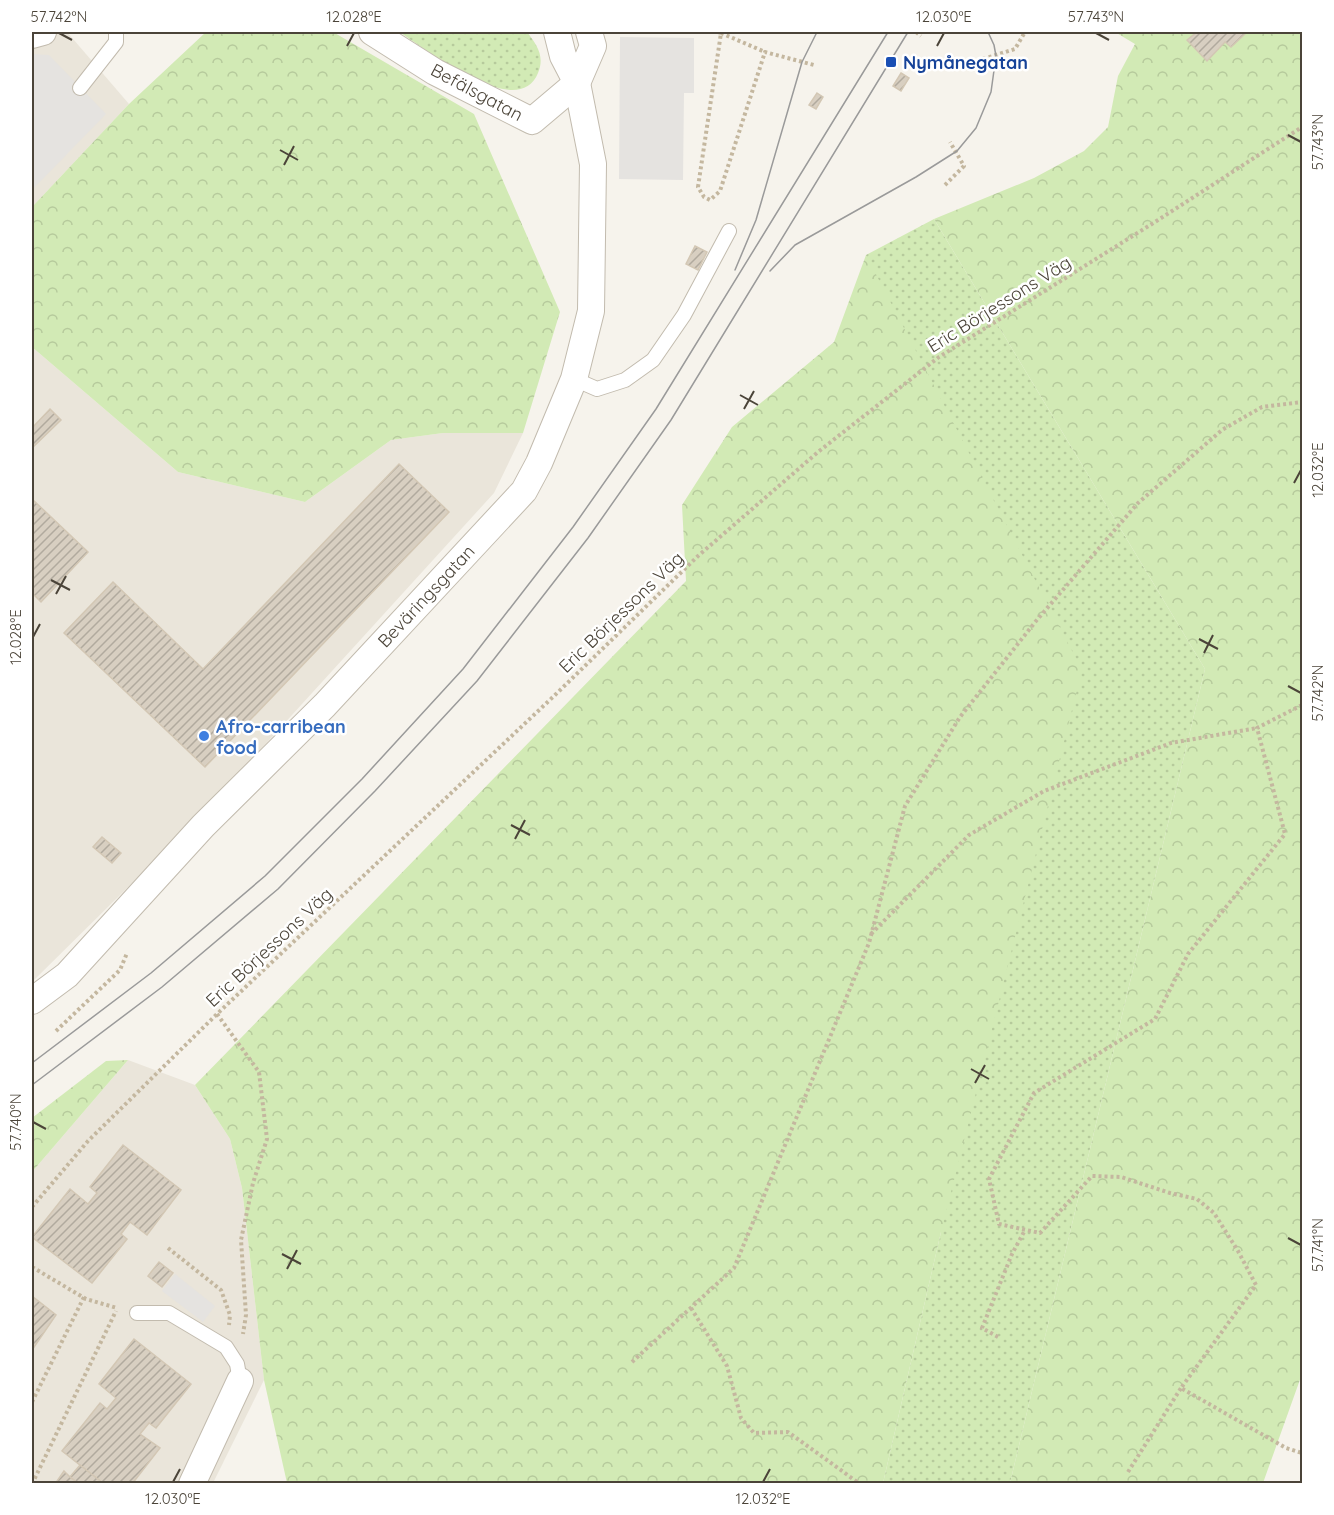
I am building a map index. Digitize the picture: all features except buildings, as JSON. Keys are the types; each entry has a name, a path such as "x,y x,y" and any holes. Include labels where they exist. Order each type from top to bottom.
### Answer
{"street":[{"path":"32,35 43,32"},
{"name":"Befälsgatan","path":"372,32 435,72 532,122 577,83"},
{"name":"Beväringsgatan","path":"32,1001 67,975 203,826 325,705 524,491 539,463 574,379 591,311 593,164 577,83 563,56 557,32"},
{"path":"577,83 592,45 589,32"},
{"path":"192,1484 238,1373"}],"lane":[{"path":"80,88 116,42 116,32"},
{"path":"574,379 597,389 625,380 653,360 684,315 729,231"},
{"path":"137,1313 169,1313 226,1347 238,1373"}],"path":[{"path":"765,52 720,191 710,200 704,197 698,187 720,32 765,52 814,65"},
{"path":"916,32 921,36"},
{"path":"983,59 1015,49 1025,32"},
{"name":"Eric Börjessons Väg","path":"32,1206 88,1141 217,1014 554,696 698,555 818,452 939,357 1302,127"},
{"path":"945,186 964,166 950,142"},
{"path":"632,1362 734,1268 871,935 905,806 960,717 1036,621 1138,503 1222,430 1262,406 1302,402"},
{"path":"871,935 969,835 1044,790 1171,743 1257,728 1302,705"},
{"path":"1128,1472 1181,1388 1256,1285 1214,1213 1197,1199 1121,1177 1092,1176 1040,1233 999,1224 989,1179 1034,1093 1155,1019 1188,954 1285,834 1257,728"},
{"path":"217,1014 259,1072 267,1139 241,1240 246,1315 238,1373"},
{"path":"998,1337 982,1328 1012,1254 1025,1230"},
{"path":"168,1248 221,1290 230,1315 226,1347"},
{"path":"32,1267 84,1297 137,1313"},
{"path":"32,1402 84,1297"},
{"path":"32,1484 117,1308"},
{"path":"691,1308 727,1366 741,1418 754,1433 788,1432 860,1484"},
{"path":"1181,1388 1286,1448 1302,1453"}],"shaded area":[{"path":"32,32 67,32 129,104 32,207"},
{"path":"620,37 694,38 694,93 684,93 683,180 619,179"},
{"path":"32,54 49,55 106,114 32,190"},
{"path":"32,347 178,472 305,502 391,440 443,433 523,433 494,493 200,816 32,982"},
{"path":"128,1060 195,1085 230,1139 242,1188 264,1380 213,1483 32,1484 32,1172"},
{"path":"175,1274 215,1306 203,1322 162,1291"}],"green space":[{"path":"206,32 333,32 474,114 560,312 523,433 443,433 391,440 305,502 178,472 32,347 32,207 129,104"},
{"path":"399,32 527,32 539,51 540,67 527,86 512,90 492,86 449,65"},
{"path":"1115,32 1195,32 1212,48 1222,32 1302,32 1302,1374 1263,1483 1010,1483 1205,669 934,219 1034,178 1084,151 1108,127 1118,76 1135,44"},
{"path":"934,219 1205,669 1010,1483 883,1483 941,1232 866,255"},
{"path":"866,255 1082,670 941,1232 883,1483 287,1483 264,1380 242,1188 230,1139 195,1085 686,581 682,505 732,427 834,342"},
{"path":"128,1060 32,1172 32,1118 106,1061"}],"tram line":[{"path":"735,270 756,220 802,62 817,32"},
{"path":"32,1063 151,973 265,876 362,779 463,669 573,527 656,409 888,32"},
{"path":"32,1085 162,987 278,889 375,791 477,681 588,538 671,420 908,32"},
{"path":"770,271 795,245 916,177 957,151 976,128 991,92 996,56 988,32"}],"place":[{"name":"Nymånegatan","path":"891,62"},
{"name":"Afro-carribean food","path":"204,736"}]}
